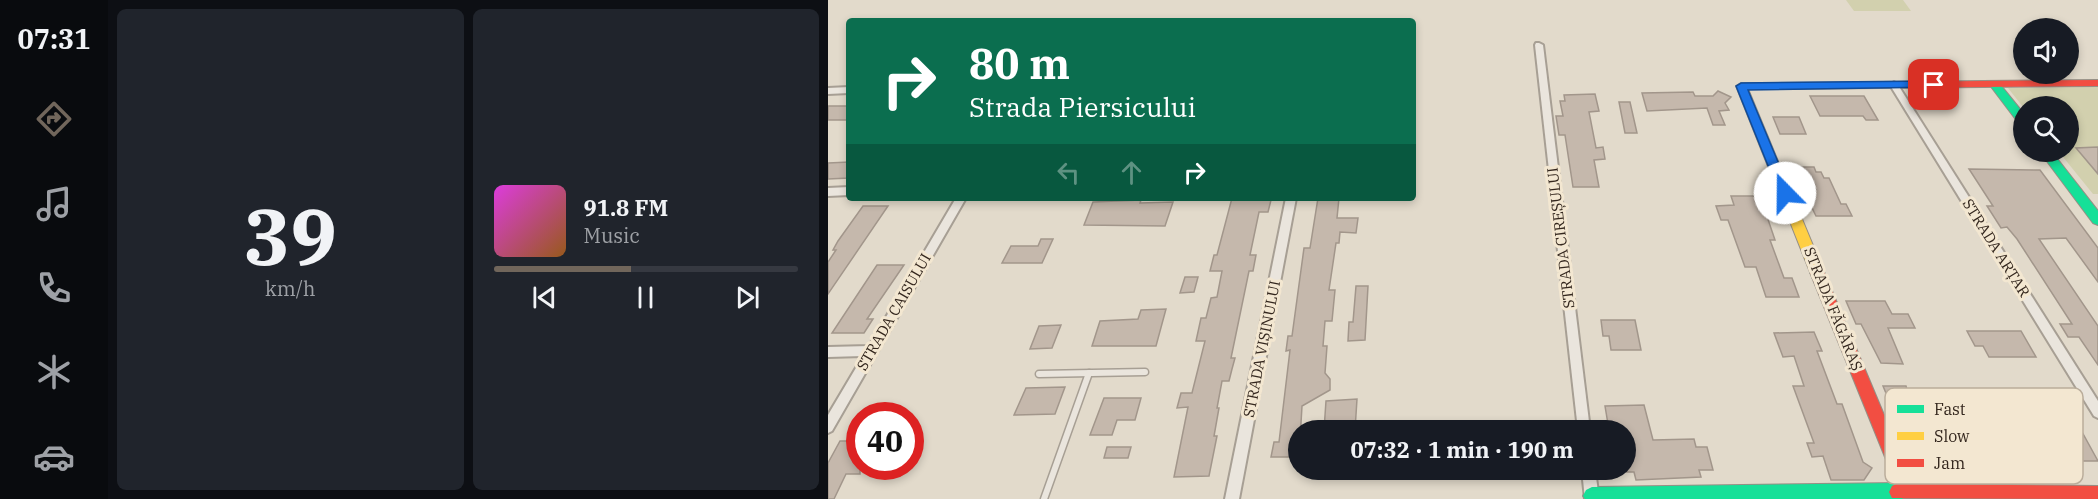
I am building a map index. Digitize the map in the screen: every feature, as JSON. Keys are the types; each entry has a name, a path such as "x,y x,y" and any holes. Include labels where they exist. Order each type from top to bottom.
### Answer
{"street":[{"name":"STRADA CIREȘULUI","path":"1539,45 1583,420"},
{"path":"1894,85 2098,83"},
{"path":"1994,84 2013,108"},
{"name":"STRADA FĂGĂRAȘ","path":"1885,437 1741,86 1894,85"},
{"name":"STRADA ARȚAR","path":"1894,85 2098,412"},
{"path":"828,91 846,90"},
{"path":"2054,162 2098,220"},
{"path":"828,192 846,191"},
{"name":"STRADA CAISULUI","path":"828,427 870,351 959,201"},
{"name":"STRADA VIȘINULUI","path":"1232,499 1290,201"},
{"path":"828,352 870,351"},
{"path":"1589,480 1592,497 2098,495"}],"lane":[{"path":"1039,374 1145,372"},
{"path":"1044,499 1089,373"}],"shaded area":[{"path":"1846,0 1903,0 1911,11 1854,11"},
{"path":"2098,87 2098,194 2093,194 2067,162 2079,162 2079,96 2014,96 2008,88"}],"building":[{"path":"1718,91 1731,97 1725,103 1729,110 1719,111 1725,125 1713,125 1707,108 1647,111 1642,93 1693,92 1695,96 1713,96"},
{"path":"1595,94 1599,111 1589,112 1596,148 1603,147 1605,159 1594,160 1599,187 1573,187 1565,135 1559,135 1556,116 1563,116 1560,101 1565,101 1564,95"},
{"path":"1810,96 1864,96 1878,120 1866,120 1863,116 1820,116"},
{"path":"1619,102 1630,102 1637,133 1625,133"},
{"path":"828,106 846,106 846,120 828,120"},
{"path":"1773,117 1799,117 1806,134 1780,134"},
{"path":"2098,147 2098,174 2079,152 2079,148"},
{"path":"846,162 846,178 828,179 828,163"},
{"path":"1792,167 1814,167 1816,172 1821,172 1824,178 1829,178 1841,204 1846,204 1852,216 1816,216"},
{"path":"1969,169 2040,170 2098,248 2098,282 2066,238 2039,239 2098,326 2098,365 2079,337 2068,337 2060,324 2072,324 2017,239 2007,227 2001,228 1987,206 1993,206"},
{"path":"1731,196 1760,196 1775,240 1770,240 1784,278 1792,278 1799,297 1766,297 1756,267 1745,267 1728,220 1721,220 1716,206 1734,205"},
{"path":"1231,201 1271,201 1268,212 1259,212 1250,255 1256,255 1253,271 1249,271 1231,358 1235,358 1229,381 1222,381 1214,436 1217,436 1209,476 1174,477 1188,407 1177,408 1181,393 1192,393 1205,341 1196,341 1201,318 1206,318 1211,298 1217,297 1222,271 1210,271 1214,255 1217,255"},
{"path":"1318,201 1339,201 1337,218 1358,218 1356,233 1340,232 1339,243 1336,243 1329,290 1335,290 1332,321 1325,321 1323,346 1327,346 1325,373 1330,379 1330,390 1302,406 1301,420 1288,420 1288,457 1271,457 1274,442 1279,442 1290,350 1286,351 1288,336 1292,336 1304,248 1310,248"},
{"path":"1093,202 1173,202 1165,226 1084,225"},
{"path":"863,206 888,206 828,294 828,262 836,250 833,250 838,241"},
{"path":"1041,239 1053,239 1042,263 1002,263 1011,246 1038,246"},
{"path":"877,265 904,265 867,319 873,319 864,333 832,333"},
{"path":"1185,277 1198,277 1194,292 1180,293"},
{"path":"1356,286 1368,286 1365,340 1348,341 1349,322 1353,322"},
{"path":"1846,301 1885,301 1892,314 1908,314 1915,328 1888,328 1903,364 1881,363 1861,324 1856,324"},
{"path":"1166,309 1156,346 1092,346 1100,321 1138,319 1141,310"},
{"path":"1601,320 1635,320 1641,350 1611,350 1609,336 1603,336"},
{"path":"1061,325 1052,348 1030,349 1039,326"},
{"path":"1967,331 2021,331 2036,357 1989,357 1983,346 1975,346"},
{"path":"1814,332 1822,351 1817,351 1837,404 1842,404 1863,462 1872,468 1864,480 1831,480 1823,456 1812,457 1807,443 1814,443 1793,386 1804,386 1794,356 1783,357 1774,333"},
{"path":"1883,386 1906,386 1906,388 1885,388 1885,391"},
{"path":"1065,387 1055,414 1014,415 1026,388"},
{"path":"1104,398 1141,398 1135,420 1117,420 1112,435 1090,435"},
{"path":"1357,399 1356,420 1325,420 1326,401"},
{"path":"1644,405 1653,440 1694,439 1696,447 1707,447 1713,470 1699,470 1701,477 1636,480 1636,420 1607,420 1605,406"},
{"path":"2083,434 2098,461 2083,461"},
{"path":"840,441 846,441 846,474 834,499 828,499 828,463"},
{"path":"1107,447 1131,447 1128,458 1104,458"}],"traffic: fast":[{"path":"1994,84 2013,108"},
{"path":"2054,162 2098,220"},
{"path":"1592,496 1898,492"}],"traffic: slow":[{"path":"1771,86 1741,86 1817,272"}],"traffic: jam":[{"path":"1771,86 2098,83"},
{"path":"1817,272 1885,436"},
{"path":"1905,484 1911,499"},
{"path":"1898,492 2098,495"}],"route":[{"path":"1785,193 1741,86 1934,85"}]}
